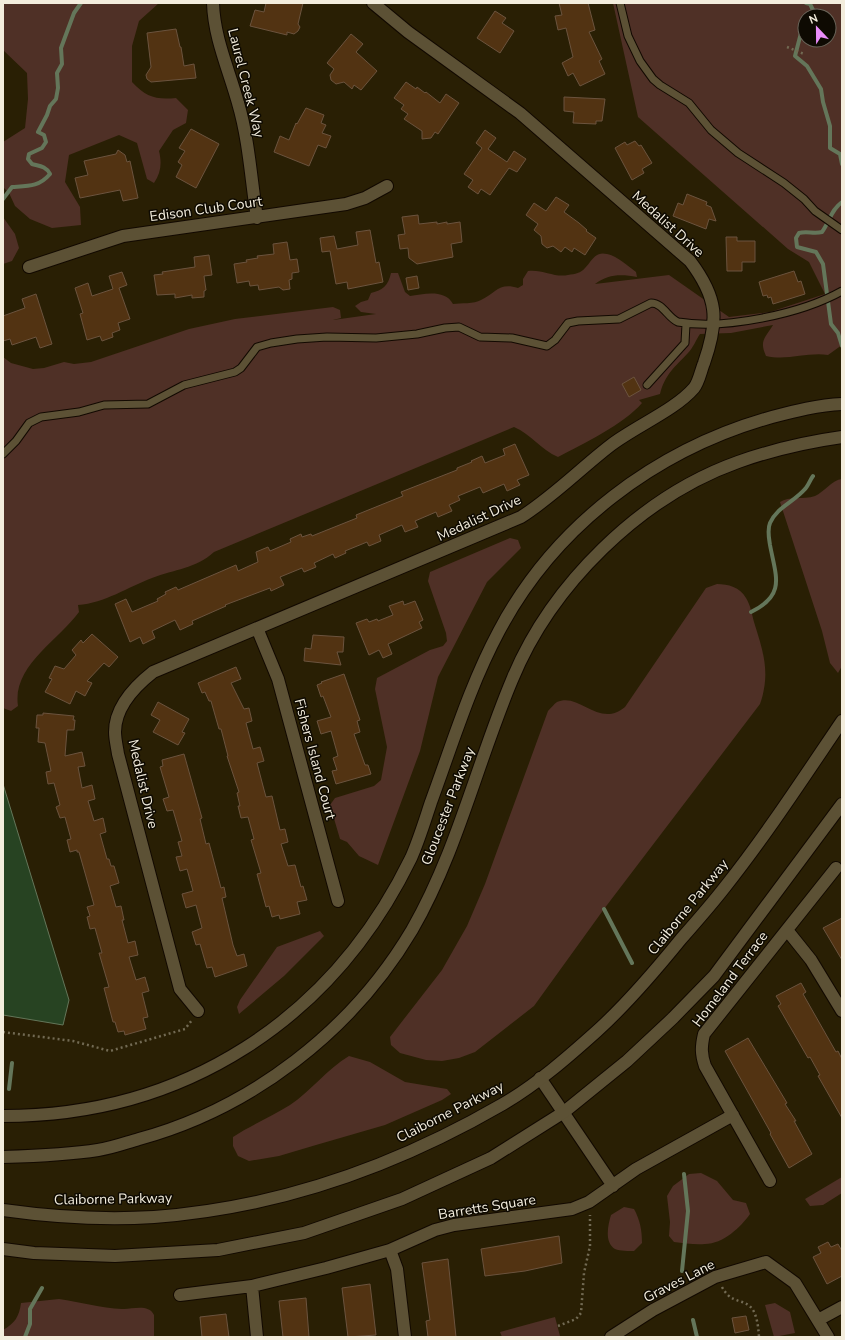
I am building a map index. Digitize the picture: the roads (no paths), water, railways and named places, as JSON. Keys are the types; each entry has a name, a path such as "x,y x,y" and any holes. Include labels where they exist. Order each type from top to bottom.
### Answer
{"main road":[{"name":"Laurel Creek Way","path":"213,3 217,37 238,103 245,131 257,218"},
{"name":"Medalist Drive","path":"198,1011 180,989 118,754 115,731 120,711 137,684 153,672 522,517 540,505 582,467 629,431 670,407 695,388 712,338 715,323 708,291 701,276 690,261 520,112 408,32 373,3"},
{"name":"Edison Club Court","path":"28,267 123,236 257,218 346,204 365,198 387,186"},
{"name":"Gloucester Parkway","path":"3,1116 27,1116 79,1112 119,1103 159,1090 197,1075 233,1056 278,1026 326,982 355,950 376,922 412,856 478,675 499,630 534,576 555,550 599,507 656,466 683,451 741,426 798,410 842,404"},
{"name":"Gloucester Parkway","path":"3,1157 101,1150 164,1132 217,1110 250,1092 289,1066 333,1029 373,987 412,930 449,854 495,721 513,676 538,629 578,574 626,526 656,505 700,479 735,463 780,448 842,437"},
{"name":"Fishers Island Court","path":"257,628 278,679 338,901"},
{"name":"Claiborne Parkway","path":"3,1210 36,1215 95,1218 154,1217 222,1208 297,1193 363,1171 437,1139 504,1104 540,1078 598,1031 647,980 724,888 789,799 842,721"},
{"path":"3,1249 34,1254 115,1256 218,1250 304,1233 402,1199 491,1158 564,1112 627,1061 714,976 842,804"},
{"name":"Homeland Terrace","path":"770,1182 705,1066 701,1054 704,1034 836,868"},
{"path":"787,930 812,960 842,1011"},
{"path":"540,1078 613,1186"},
{"name":"Barretts Square","path":"180,1295 252,1286 326,1268 390,1250 435,1230 448,1227 572,1209 589,1202 668,1151 733,1115"},
{"path":"390,1250 397,1269 405,1337"},
{"name":"Graves Lane","path":"611,1337 647,1314 715,1277 766,1262 795,1282 818,1320"},
{"path":"252,1286 257,1337"},
{"path":"828,1337 818,1320 842,1307"}],"lane":[{"path":"620,3 624,26 640,61 653,79 689,103 710,130 726,144 752,163 784,183 804,199 815,211 839,228"},
{"path":"3,454 16,441 29,423 35,419 48,415 79,412 104,405 148,404 184,385 235,372 241,368 257,348 271,343 314,338 356,338 417,334 445,328 459,327 480,337 512,338 547,346 555,340 568,323 578,320 619,319 651,303 656,303 661,306 672,320 686,324 740,323 820,300 840,291"},
{"path":"647,384 685,343 686,324"}],"waterway":[{"path":"3,199 12,187 37,184 50,174 44,168 32,164 28,159 29,154 42,148 46,142 44,135 38,132 50,106 56,99 58,88 57,73 62,64 61,48 74,13 81,3"},
{"path":"806,3 810,4 812,8"},
{"path":"797,48 795,56 807,66 821,89 830,126 830,148 840,154 842,164"},
{"path":"842,202 833,212 822,232 799,233 796,238 797,247 816,252 823,264 831,324 838,333 842,346"},
{"path":"751,612 762,606 770,599 776,584 769,537 770,523 773,517 781,509 801,494 813,476"},
{"path":"604,909 632,963"},
{"path":"9,1089 12,1063"},
{"path":"682,1271 688,1211 684,1174"},
{"path":"25,1337 30,1324 30,1309 42,1288"},
{"path":"693,1320 697,1337"}]}
